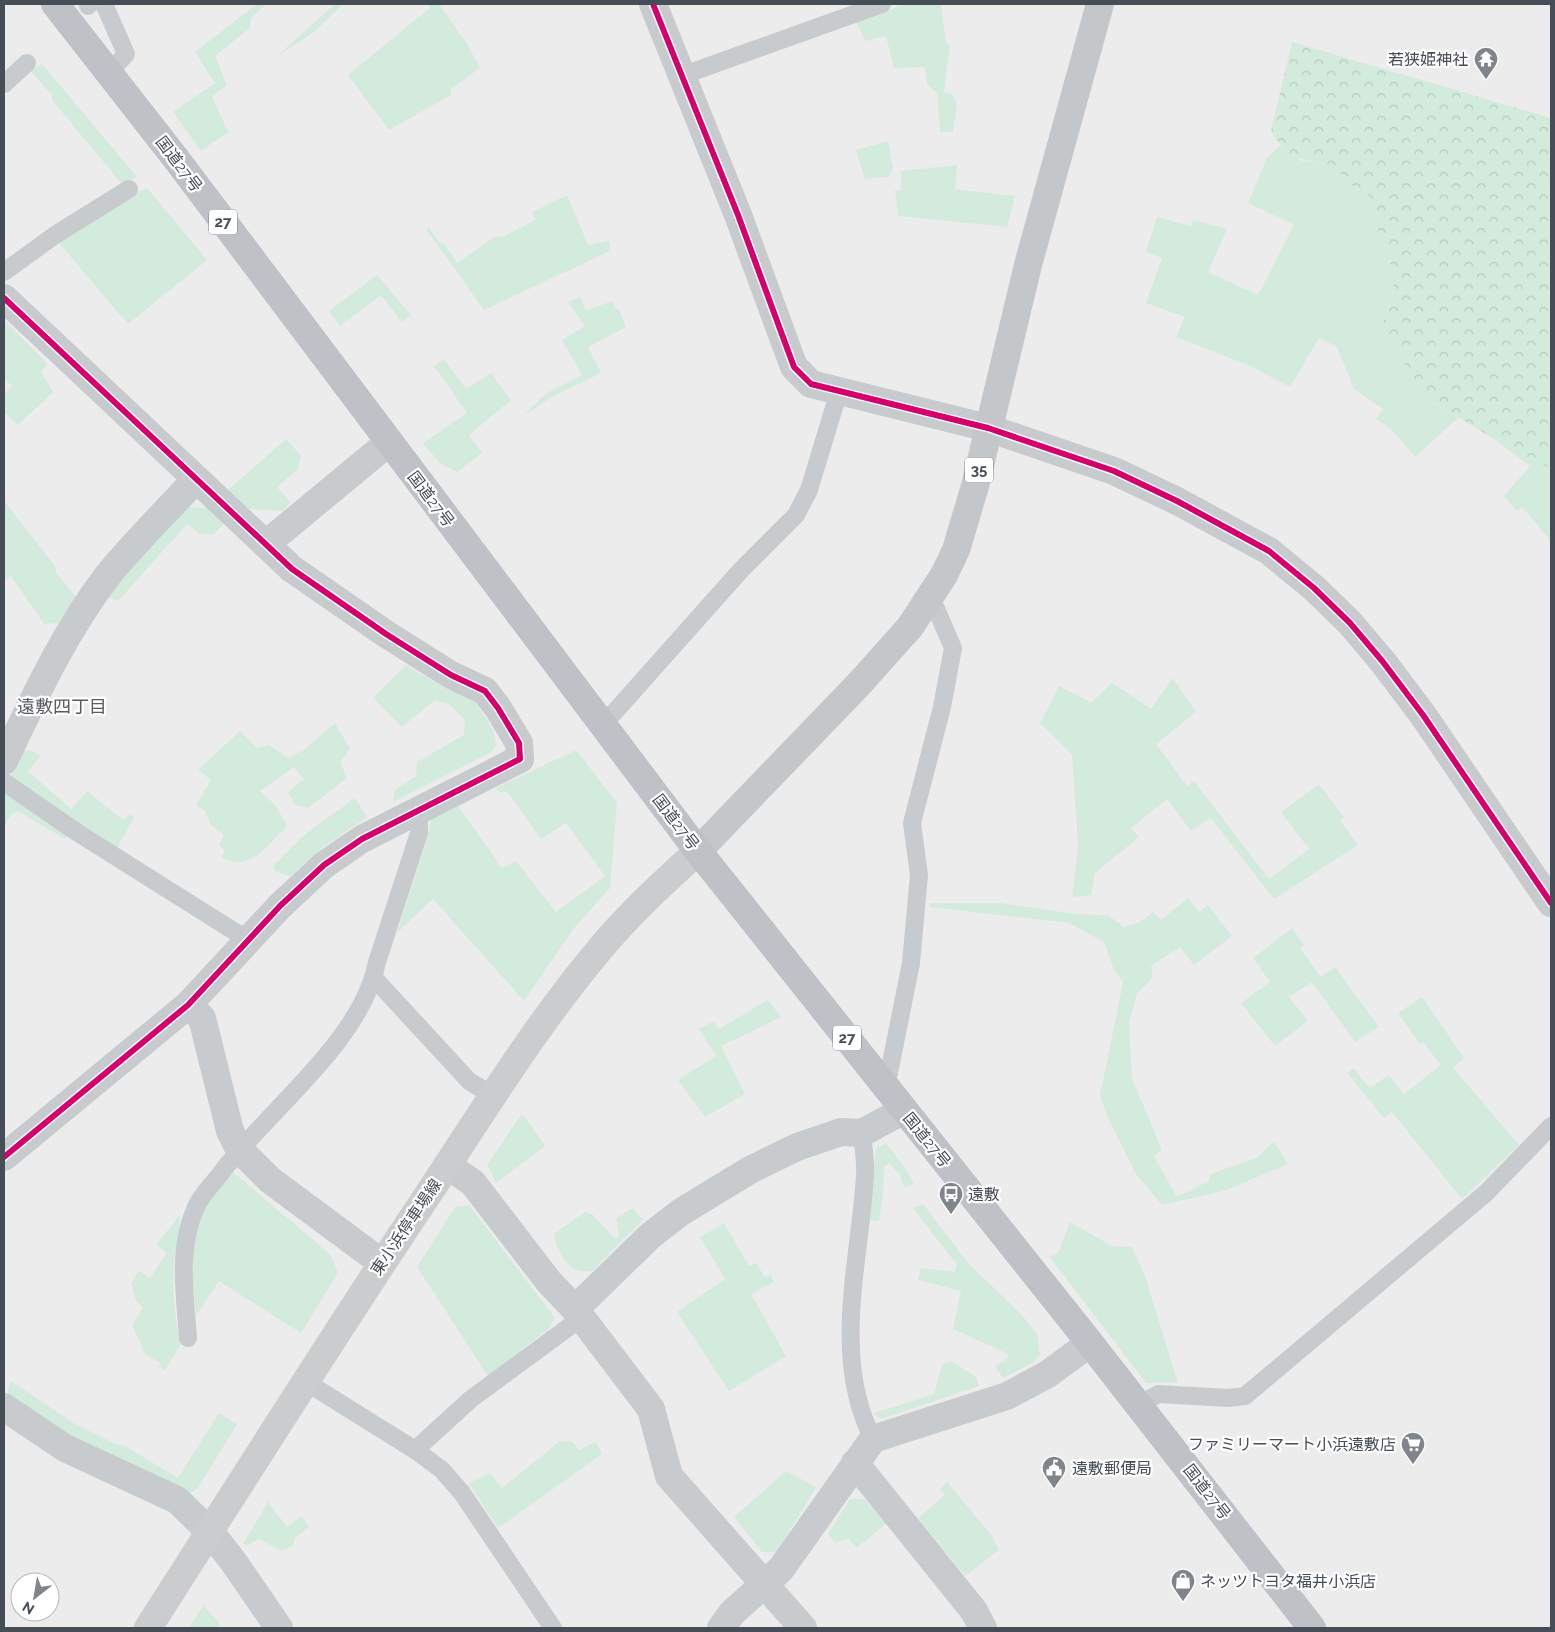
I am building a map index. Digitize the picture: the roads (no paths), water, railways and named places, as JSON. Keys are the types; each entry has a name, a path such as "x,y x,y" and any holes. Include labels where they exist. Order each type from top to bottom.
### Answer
{"highway":[{"name":"国道27号","path":"55,4 698,851 1139,1405 1312,1628"}],"main road":[{"name":"35","path":"698,851 860,684 910,627 931,597 956,550 975,486 1033,246 1100,4"},
{"name":"東小浜停車場線","path":"148,1628 382,1262 492,1095 565,992 601,948 642,904 698,851"}],"street":[{"path":"653,4 738,215 794,367 811,384 988,428 1114,471 1177,501 1269,552 1314,588 1350,623 1417,708 1551,903"},
{"path":"4,298 292,570 336,601 451,675 485,691 520,743 520,759 362,839 324,865 280,906 188,1005 4,1157"},
{"path":"266,544 388,443"},
{"path":"4,761 55,660 86,607 108,575 195,480"},
{"path":"188,1005 202,1018 230,1131 240,1149 270,1180 382,1262"},
{"path":"578,1314 650,1236 681,1212 750,1170 797,1146 841,1132 862,1133 904,1110"},
{"path":"447,1165 473,1183 549,1282 578,1314 651,1409 669,1476 803,1628"},
{"path":"721,1628 732,1613 780,1569 854,1463 874,1439 1006,1396 1048,1374 1090,1343"},
{"path":"4,1407 64,1448 177,1500 210,1532 233,1561 279,1628"},
{"path":"854,1463 974,1611 983,1628"}],"lane":[{"path":"94,4 126,54 109,73"},
{"path":"681,76 882,4"},
{"path":"4,84 27,63"},
{"path":"4,272 55,235 129,189"},
{"path":"603,724 741,570 796,515 809,490 839,391"},
{"path":"886,1088 911,962 918,875 912,823 942,707 952,648 931,597"},
{"path":"4,782 78,834 248,940"},
{"path":"188,1338 183,1262 196,1206 240,1149 329,1052 349,1027 374,978 377,962 419,833 419,809"},
{"path":"374,978 469,1081 492,1095"},
{"path":"1139,1405 1158,1394 1228,1398 1245,1396 1486,1193 1551,1126"},
{"path":"862,1133 866,1173 854,1279 850,1352 863,1418 874,1439"},
{"path":"415,1450 471,1399 578,1314"},
{"path":"306,1382 415,1450 442,1470 462,1493 553,1628"}],"place":[{"name":"若狭姫神社","path":"1486,80"},
{"name":"遠敷","path":"951,1215"},
{"name":"ファミリーマート小浜遠敷店","path":"1413,1465"},
{"name":"遠敷郵便局","path":"1054,1489"},
{"name":"ネッツトヨタ福井小浜店","path":"1183,1602"}],"district":[{"name":"遠敷四丁目","path":"62,706"}]}
